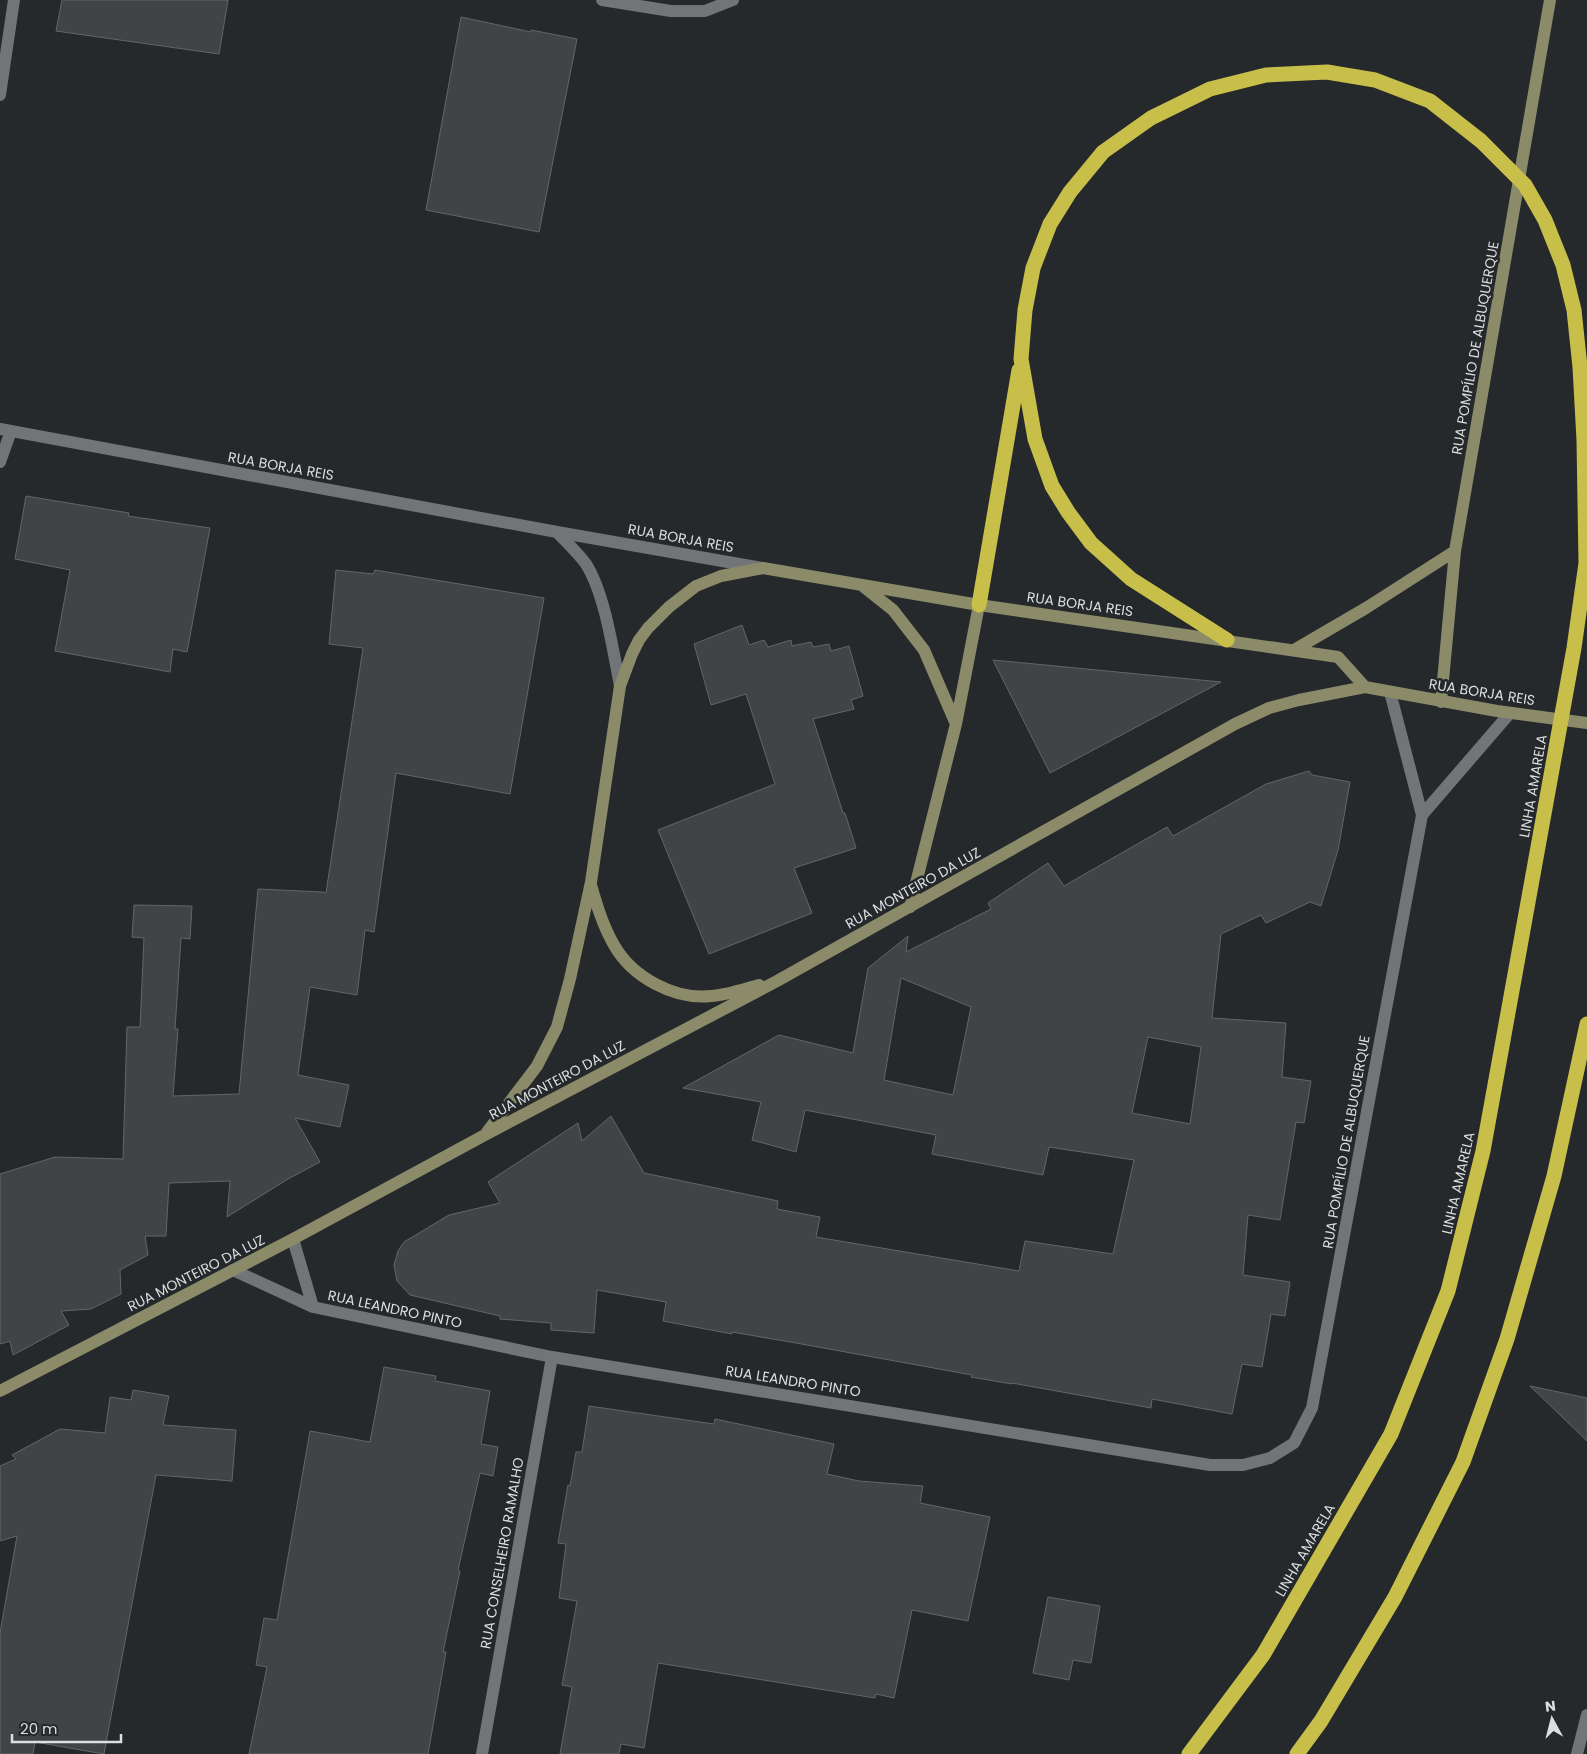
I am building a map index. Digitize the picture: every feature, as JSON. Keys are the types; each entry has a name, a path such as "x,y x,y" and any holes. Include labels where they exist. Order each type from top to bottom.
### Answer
{"highway":[{"name":"LINHA AMARELA","path":"1021,359 1025,310 1033,268 1050,224 1070,192 1104,152 1151,118 1210,88 1266,75 1327,72 1376,80 1430,101 1480,141 1525,186 1545,220 1563,266 1574,310 1580,367 1584,440 1586,560 1574,648 1484,1151 1448,1291 1391,1434 1263,1655 1189,1754"},
{"path":"979,605 1021,359"},
{"path":"1021,359 1034,439 1052,486 1073,520 1091,543 1131,579 1227,640"},
{"path":"1297,1754 1321,1721 1395,1597 1463,1462 1507,1339 1554,1176 1587,1024"}],"street":[{"path":"0,95 14,0"},
{"path":"602,0 671,11 705,11 733,0"},
{"name":"RUA POMPÍLIO DE ALBUQUERQUE","path":"1441,702 1455,551 1550,0"},
{"path":"0,462 6,430"},
{"name":"RUA BORJA REIS","path":"6,430 557,532 862,586 979,605 1338,657 1365,687 1441,702 1587,724"},
{"path":"557,532 586,564 596,588 603,607 620,686"},
{"path":"1294,650 1366,608 1455,551"},
{"name":"RUA MONTEIRO DA LUZ","path":"483,1136 537,1066 557,1027 570,978 590,882 620,686 632,654 648,628 669,607 696,586 721,576 763,568"},
{"path":"862,586 893,610 924,650 956,724"},
{"path":"910,907 956,724 979,605"},
{"name":"RUA MONTEIRO DA LUZ","path":"0,1391 293,1240 483,1136 777,981 1252,716 1269,708 1299,700 1365,687"},
{"name":"RUA POMPÍLIO DE ALBUQUERQUE","path":"1270,1458 1294,1443 1312,1408 1422,815 1390,692"},
{"path":"1422,815 1510,712"},
{"path":"590,882 602,921 615,947 634,970 662,987 683,996 710,996 777,981"},
{"name":"RUA LEANDRO PINTO","path":"293,1240 313,1307"},
{"name":"RUA LEANDRO PINTO","path":"233,1270 313,1307 552,1357 1210,1465 1244,1465 1270,1458"},
{"name":"RUA CONSELHEIRO RAMALHO","path":"482,1754 552,1357"},
{"path":"1577,1754 1587,1715"}],"building":[{"path":"62,0 228,0 219,54 56,31"},
{"path":"461,17 531,32 531,30 577,39 539,232 426,210"},
{"path":"26,496 129,513 128,516 210,528 187,652 173,649 170,672 55,651 70,570 15,559"},
{"path":"336,570 373,574 375,570 544,598 510,794 396,773 374,932 365,930 357,995 310,987 298,1075 349,1085 340,1127 295,1118 320,1162 288,1179 227,1217 230,1181 169,1183 166,1236 145,1236 148,1255 120,1270 121,1294 91,1309 61,1311 69,1325 13,1355 10,1341 0,1344 0,1174 55,1157 123,1159 127,1027 140,1027 144,938 132,937 134,905 192,906 190,939 181,938 175,1029 178,1029 173,1096 239,1094 258,889 326,893 363,648 329,644"},
{"path":"742,625 749,645 764,640 768,647 791,640 792,646 811,642 813,647 829,644 831,651 849,646 863,696 851,700 854,709 813,719 856,848 794,868 812,913 709,954 658,830 775,784 746,694 711,705 694,644"},
{"path":"993,660 1221,682 1050,773"},
{"path":"1309,771 1312,775 1350,782 1338,850 1321,906 1310,902 1266,923 1261,915 1221,934 1212,1018 1286,1023 1282,1077 1311,1081 1304,1123 1296,1122 1280,1220 1248,1215 1243,1275 1290,1282 1285,1316 1271,1314 1262,1367 1242,1364 1232,1414 1152,1399 1151,1408 971,1377 972,1375 796,1343 732,1332 732,1334 663,1321 666,1302 597,1290 594,1333 551,1330 551,1323 500,1319 500,1316 410,1295 397,1281 394,1265 398,1251 404,1242 449,1215 500,1203 488,1182 578,1123 582,1141 611,1116 644,1173 778,1201 777,1209 820,1217 816,1237 1019,1271 1025,1241 1113,1254 1134,1160 1049,1147 1043,1175 932,1154 936,1135 805,1110 796,1152 752,1140 761,1102 683,1088 779,1035 853,1053 868,968 908,936 906,952 991,909 988,903 1048,863 1064,886 1167,827 1173,836 1266,784","holes":["901,978 971,1007 953,1095 884,1080","1148,1037 1201,1047 1190,1124 1132,1113"]},
{"path":"384,1367 436,1376 435,1381 490,1391 481,1444 498,1447 493,1476 480,1473 458,1570 460,1571 443,1652 446,1652 428,1754 249,1754 267,1667 256,1665 264,1618 277,1620 310,1431 370,1442"},
{"path":"1530,1386 1587,1398 1587,1441"},
{"path":"133,1390 169,1396 163,1425 236,1430 232,1481 156,1475 104,1754 35,1742 33,1754 0,1754 0,1633 17,1536 0,1541 0,1466 16,1459 12,1455 60,1429 105,1433 110,1397 131,1400"},
{"path":"589,1406 714,1424 715,1419 834,1444 827,1474 859,1481 923,1486 920,1503 990,1517 968,1621 912,1610 894,1698 876,1694 875,1698 658,1663 644,1748 621,1744 619,1754 560,1754 572,1687 562,1685 577,1601 559,1598 566,1544 558,1543 576,1452 582,1452"},
{"path":"1048,1597 1100,1606 1091,1663 1073,1660 1069,1680 1033,1673"}]}
